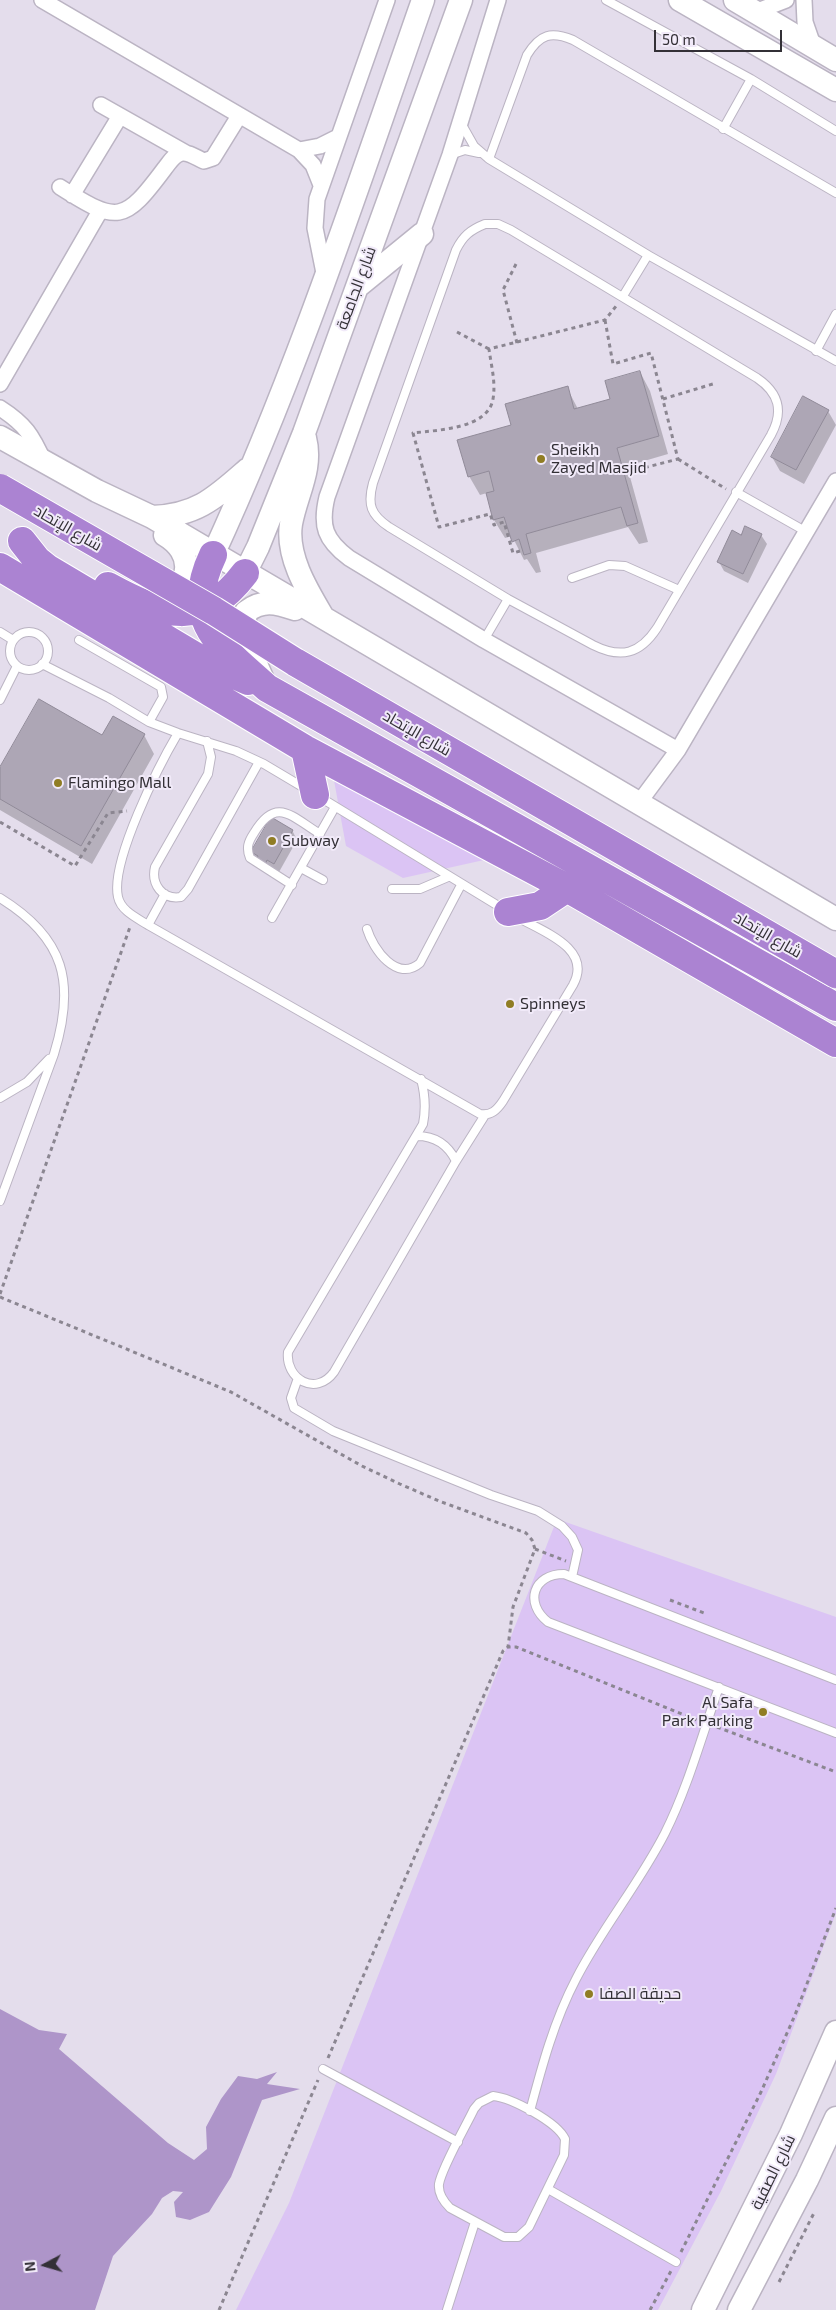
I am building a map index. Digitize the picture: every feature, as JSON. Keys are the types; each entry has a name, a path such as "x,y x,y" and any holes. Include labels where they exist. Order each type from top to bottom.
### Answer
{"highway":[{"name":"شارع الإتحاد","path":"0,488 214,611 303,667 836,974"},
{"path":"11,536 130,598 169,612 186,613 203,609 222,598 235,587 245,573"},
{"path":"11,536 47,568 143,626 215,667 267,688 836,1007"},
{"path":"213,555 203,585 203,609 206,623 223,649 267,688"},
{"path":"0,567 305,749 567,888 836,1043"},
{"path":"305,749 325,801"},
{"path":"508,912 540,906 567,888"}],"main road":[{"name":"شارع الجامعة","path":"213,555 252,464 325,278 424,0"},
{"name":"شارع الجامعة","path":"245,573 258,547 304,433 461,0"},
{"path":"680,0 836,90"},
{"path":"735,0 836,60"},
{"path":"356,287 422,234"},
{"path":"304,433 308,457 307,469 290,525 292,551 304,583 322,617"},
{"path":"0,437 97,491 152,518 836,919"},
{"path":"152,518 167,517 200,508 226,488 252,464"},
{"path":"97,491 115,506 168,537 184,553 187,567 183,580 174,590 162,596 130,598"},
{"path":"225,530 228,551 234,556 240,558 247,556 258,547"},
{"path":"267,688 243,635 246,612 256,604 264,603 285,606 322,617"},
{"name":"شارع الصفية","path":"703,2310 792,2134 836,2032"},
{"name":"شارع الصفية","path":"739,2310 836,2118"}],"street":[{"path":"42,0 299,150 313,165 321,185"},
{"path":"325,278 315,228 316,199 387,0"},
{"path":"498,0 450,155 327,496 322,514 325,532 335,547 484,640 678,750"},
{"path":"755,12 786,0"},
{"path":"804,0 804,22 814,48"},
{"path":"101,105 186,153 204,161 213,158 239,116"},
{"path":"120,116 66,191 100,211 120,212 137,204 175,156 186,153"},
{"path":"299,150 320,146 338,137"},
{"path":"0,384 100,211"},
{"path":"0,408 16,418 30,432 44,462"},
{"path":"638,804 678,750 805,531 835,486"}],"lane":[{"path":"606,0 751,79 836,131"},
{"path":"489,159 527,55 535,43 547,36 560,34 836,193"},
{"path":"723,129 751,79"},
{"path":"460,121 468,139 481,154"},
{"path":"450,155 466,150 481,154 648,255 836,361"},
{"path":"484,224 498,224 511,230 623,296 768,386 776,397 779,410 777,423 736,493 649,640 636,649 622,654 606,652 508,599 378,520 371,509 369,496 456,250 462,238 472,229 484,224"},
{"path":"623,296 648,255"},
{"path":"816,351 836,314"},
{"path":"736,493 805,531"},
{"path":"572,578 609,565 625,566 679,590"},
{"path":"484,640 508,599"},
{"path":"0,632 14,640"},
{"path":"30,632 41,636 45,641 48,653 42,664 30,670 17,666 11,657 10,651 14,640 18,636 30,632"},
{"path":"79,640 162,688 163,697 149,722"},
{"path":"42,664 109,698 149,722 178,733 207,740 259,762 571,949 578,963 578,970 573,985 503,1101 497,1110 485,1115 456,1161 334,1372 323,1384 316,1385 298,1378 290,1369 287,1361 288,1352 423,1124 426,1112 421,1079"},
{"path":"0,700 17,666"},
{"path":"178,733 159,766 140,810 121,864 117,883 118,899 125,910 148,925 480,1114 485,1115"},
{"path":"207,740 211,757 208,774 153,873 156,886 165,894 175,898 185,894 259,762"},
{"path":"272,918 320,834 325,801"},
{"path":"292,885 250,858 247,852 249,840 265,816 276,812 287,814 320,834"},
{"path":"301,868 323,880"},
{"path":"392,889 420,889 448,877"},
{"path":"367,929 373,945 384,958 400,969 415,968 420,963 462,885"},
{"path":"148,925 165,894"},
{"path":"0,898 26,915 37,925 54,951 60,966 65,998 64,1015 54,1054 0,1201"},
{"path":"0,1098 27,1082 54,1054"},
{"path":"417,1136 432,1138 440,1142 447,1147 456,1161"},
{"path":"298,1378 291,1398 294,1408 333,1431 491,1495 538,1511 562,1526 572,1537 578,1550 572,1577"},
{"path":"836,1680 564,1574 546,1577 535,1591 536,1609 548,1622 836,1733"},
{"path":"530,2112 547,2049 560,2013 596,1944 635,1886 665,1831 678,1803 719,1687"},
{"path":"323,2069 458,2142"},
{"path":"500,2097 530,2112 556,2127 566,2139 564,2155 529,2227 518,2237 504,2237 450,2208 444,2203 439,2190 442,2177 474,2109 485,2098 500,2097"},
{"path":"548,2189 676,2262"},
{"path":"447,2310 475,2222"}],"path":[{"path":"516,264 503,290 518,343"},
{"path":"456,332 489,349 518,343 605,320 623,296"},
{"path":"605,320 613,364 651,353 678,459"},
{"path":"489,349 494,383 493,401 483,416 461,426 413,433 439,527 490,514 494,525 504,522 513,553 520,551"},
{"path":"663,399 716,383"},
{"path":"628,472 678,459 736,493"},
{"path":"0,822 75,866 108,814 140,810"},
{"path":"134,916 0,1296 231,1392 362,1466 464,1511 526,1533 532,1540 535,1549 513,1607 508,1647 500,1657 219,2310"},
{"path":"508,1647 516,1647 706,1723 836,1772"},
{"path":"650,2310 761,2092 795,2015 836,1908"},
{"path":"779,2282 816,2208"}],"shaded area":[{"path":"333,775 484,860 403,878 346,846"},
{"name":"حديقة الصفا","path":"557,1519 836,1617 836,1913 776,2074 721,2191 658,2310 236,2310 289,2203"},
{"path":"0,2009 39,2030 67,2034 59,2049 168,2143 194,2160 207,2149 206,2127 221,2099 238,2076 257,2079 277,2072 267,2084 300,2089 262,2100 231,2177 209,2212 190,2220 176,2217 174,2202 183,2192 173,2191 162,2198 152,2214 113,2256 95,2310 0,2310"}],"building":[{"name":"Sheikh Zayed Masjid","path":"640,371 659,436 617,448 638,523 627,526 621,507 526,534 531,553 524,555 519,539 512,542 504,517 493,520 486,493 494,491 489,471 468,477 457,440 511,425 505,404 568,386 574,409 610,399 605,381"},
{"path":"803,396 829,410 796,470 771,457"},
{"path":"745,526 762,534 743,574 717,562 732,530 741,535"},
{"name":"Flamingo Mall","path":"39,699 102,735 113,716 145,734 81,846 0,799 0,767"},
{"name":"Subway","path":"271,817 293,830 274,864 267,860 265,865 256,860 258,856 251,852"}],"place":[{"name":"Sheikh Zayed Masjid","path":"541,459"},
{"name":"Flamingo Mall","path":"58,783"},
{"name":"Subway","path":"272,841"},
{"name":"Spinneys","path":"510,1004"},
{"name":"Al Safa Park Parking","path":"763,1712"},
{"name":"حديقة الصفا","path":"589,1994"}]}
